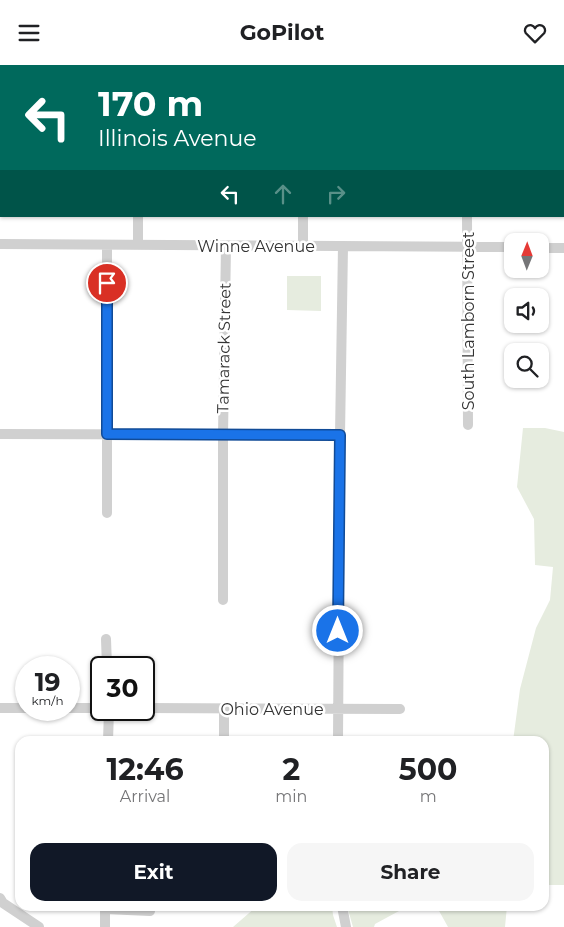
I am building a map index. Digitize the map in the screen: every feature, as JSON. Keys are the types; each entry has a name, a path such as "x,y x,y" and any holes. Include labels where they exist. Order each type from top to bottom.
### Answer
{"street":[{"path":"138,217 138,245"},
{"path":"303,217 304,246"},
{"name":"South Lamborn Street","path":"467,217 468,425"},
{"name":"Winne Avenue","path":"0,245 504,247"},
{"path":"107,513 108,245"},
{"name":"Tamarack Street","path":"223,600 226,246"},
{"path":"338,736 343,247"},
{"path":"549,247 564,248"},
{"path":"0,433 340,435"},
{"path":"106,639 107,656"},
{"path":"0,708 15,708"},
{"name":"Ohio Avenue","path":"155,709 400,709"},
{"path":"224,709 224,736"},
{"path":"108,736 109,721"},
{"path":"0,898 3,903 39,927"},
{"path":"105,911 105,927"},
{"path":"343,911 346,927"}],"shaded area":[{"path":"287,276 321,276 321,311 287,310"},
{"path":"523,428 545,428 564,432 564,885 549,885 549,736 514,736 520,689 536,628 550,600 553,567 535,565 534,519 517,487"},
{"path":"251,911 333,911 337,927 233,927"},
{"path":"348,911 399,911 375,924 374,927 353,927"},
{"path":"439,911 507,911 505,927 448,927"}],"route":[{"path":"107,283 107,434 340,435 338,631"}]}
